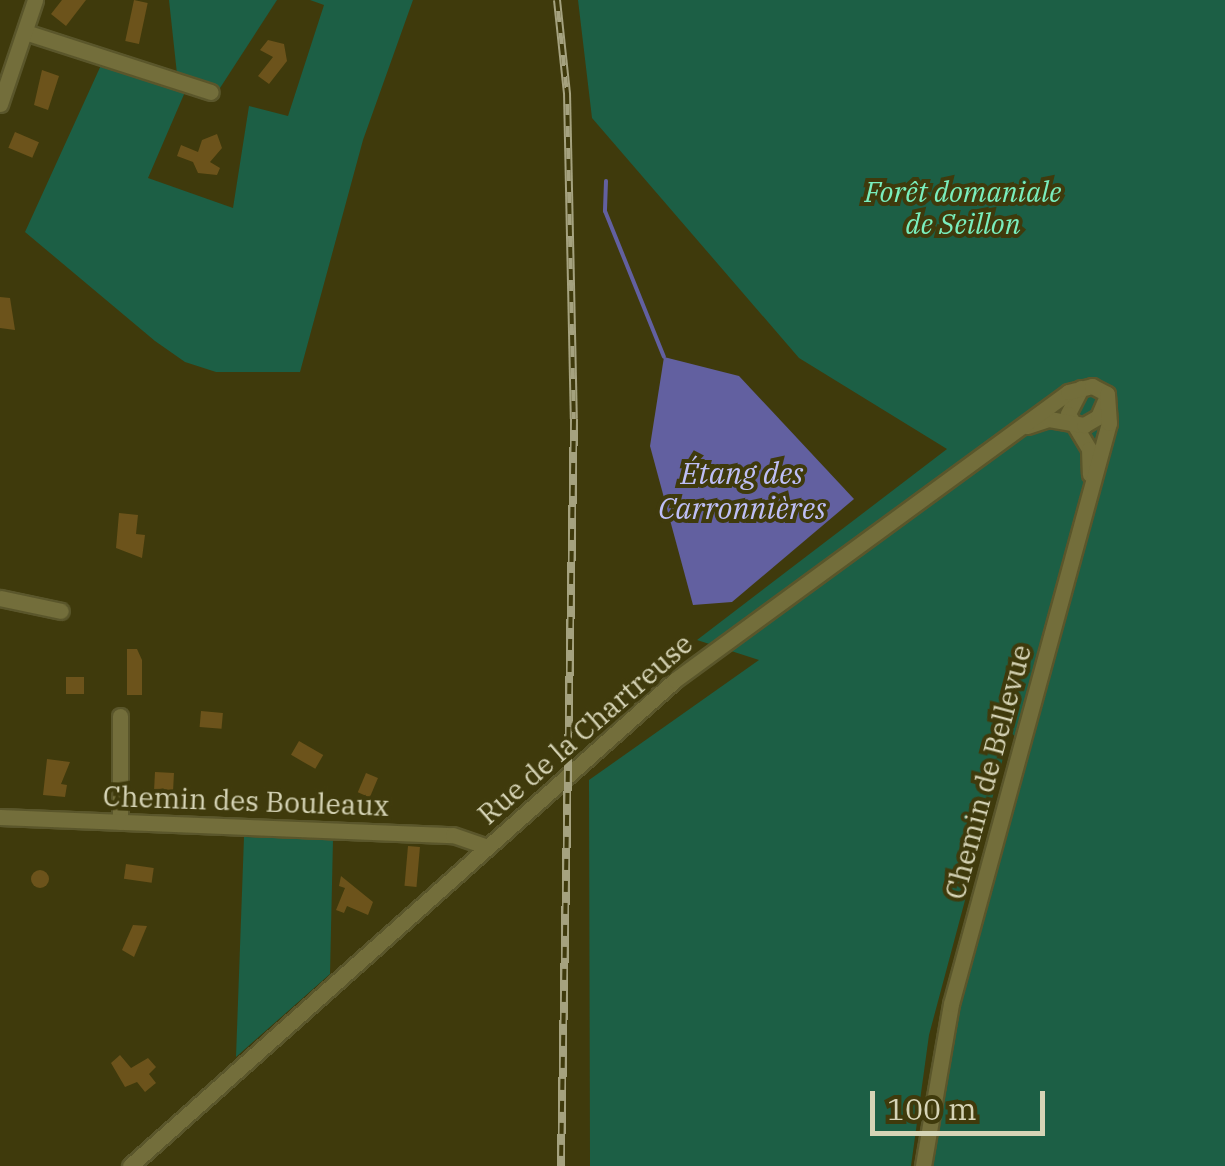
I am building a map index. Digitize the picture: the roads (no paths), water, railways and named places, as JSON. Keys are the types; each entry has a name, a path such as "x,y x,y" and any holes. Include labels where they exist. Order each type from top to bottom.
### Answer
{"street":[{"path":"0,104 35,0"},
{"path":"25,32 211,92"},
{"path":"1015,433 1049,419 1072,424 1098,416 1107,394 1081,388 1070,402 1072,424 1090,450 1087,503"},
{"name":"Rue de la Chartreuse","path":"130,1166 674,680 1081,388"},
{"name":"Chemin de Bellevue","path":"923,1166 951,1004 1109,423 1107,394"},
{"path":"0,598 61,611"},
{"path":"120,716 120,822"},
{"name":"Chemin des Bouleaux","path":"0,817 453,835 487,848"}],"water":[{"name":"Étang des Carronnières","path":"664,357 739,376 854,499 732,602 693,605 650,446"}],"waterway":[{"path":"606,181 605,211 664,357"}],"railway":[{"path":"557,0 567,93 574,419 561,1166"}],"park label":[{"name":"Forêt domaniale de Seillon","path":"963,208"}]}
